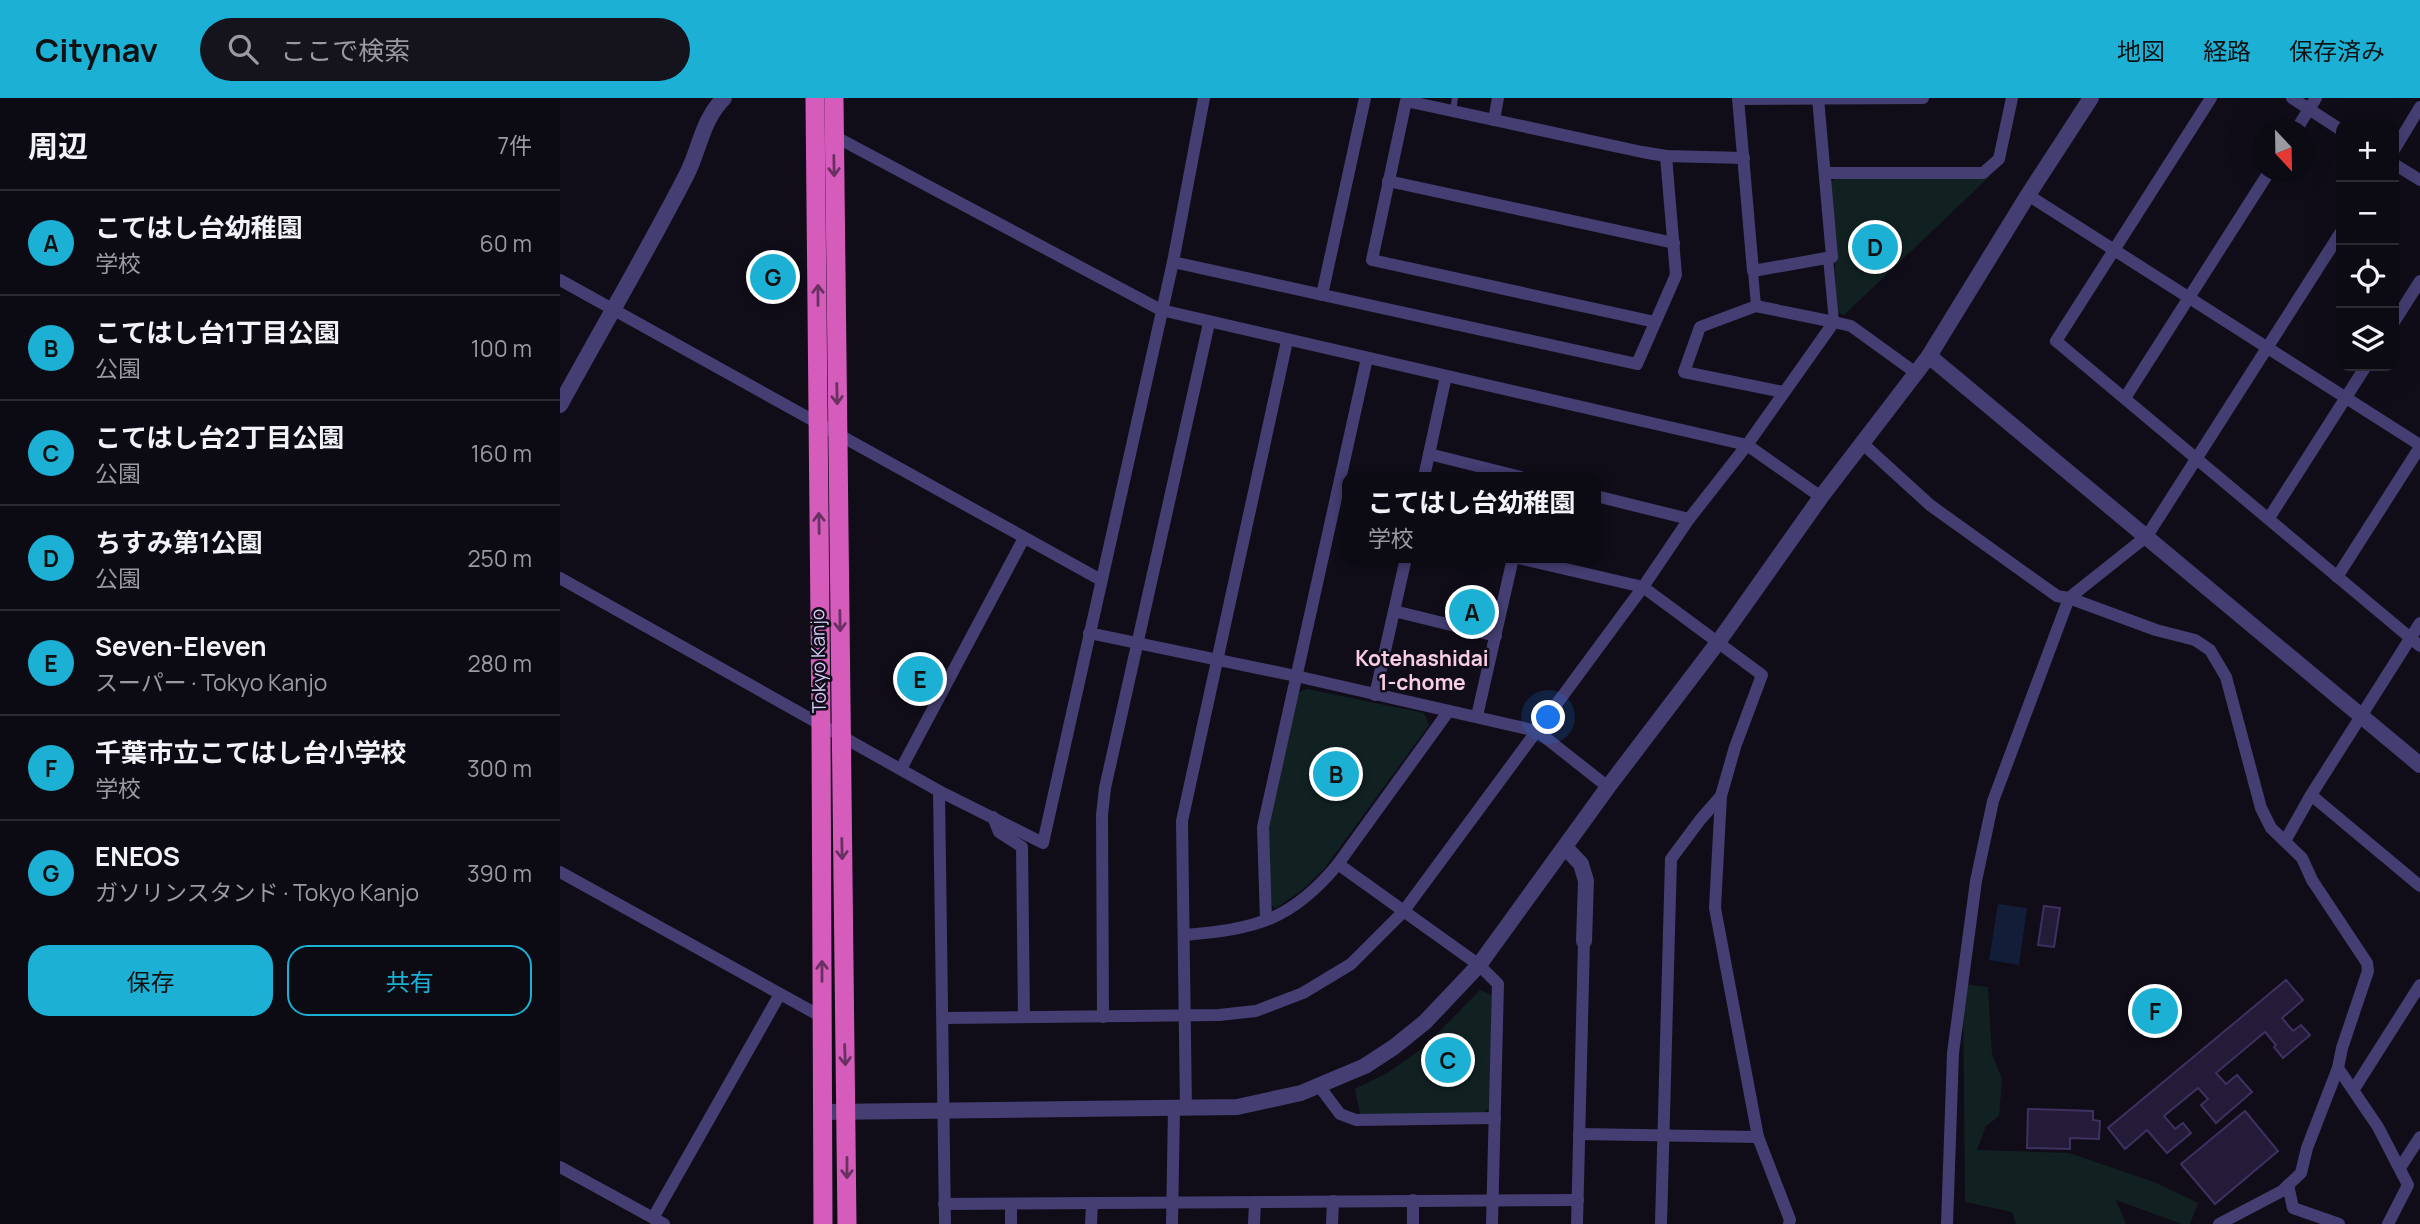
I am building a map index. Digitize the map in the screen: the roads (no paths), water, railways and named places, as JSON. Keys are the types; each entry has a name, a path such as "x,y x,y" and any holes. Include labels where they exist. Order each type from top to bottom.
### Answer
{"highway":[{"name":"Tokyo Kanjo","path":"815,98 823,1224"},
{"name":"Tokyo Kanjo","path":"834,98 847,1224"}],"street":[{"path":"560,405 688,171 713,109 724,98"},
{"path":"560,578 939,791 1043,843 1173,262 1204,98"},
{"path":"1322,295 1365,98"},
{"path":"1494,120 1499,98"},
{"path":"1756,306 1738,98 1923,98"},
{"path":"1753,271 1832,257 1818,98"},
{"path":"1825,173 1983,173 1999,159 2012,98"},
{"path":"823,1112 1237,1107 1301,1093 1365,1066 1425,1023 1479,965 1608,787 1719,641 1821,497 1929,356 2091,98"},
{"path":"2211,98 2056,341 2415,642"},
{"path":"2292,98 2312,103 2336,125"},
{"path":"1655,322 1372,260 1406,101 1454,104 1494,120 1666,156 1744,158"},
{"path":"2303,119 2312,103"},
{"path":"2399,142 2420,107"},
{"path":"834,136 1161,310 1287,341 1747,444 1821,497"},
{"path":"1173,262 1637,364 1676,275 1666,156"},
{"path":"2399,167 2420,180"},
{"path":"1388,181 1674,243"},
{"path":"2125,398 2263,182"},
{"path":"2028,195 2420,446 2337,577"},
{"path":"1947,1224 1954,1053 1976,881 1993,801 2069,598 2147,536 2336,240"},
{"path":"943,1018 1256,1012 1303,993 1351,964 1403,912 1834,322 1828,258"},
{"path":"560,280 1101,580"},
{"path":"2399,314 2420,281"},
{"path":"1783,392 1684,372 1700,327 1756,306 1834,322 1851,326 1916,373"},
{"path":"1103,1017 1102,815 1105,788 1209,323"},
{"path":"1172,1224 1185,1015 1182,821 1287,341"},
{"path":"1929,356 2420,765"},
{"path":"1266,920 1264,827 1367,358"},
{"path":"2269,518 2362,371"},
{"path":"1425,472 1446,376"},
{"path":"1862,443 1930,505 2057,596 2156,630 2195,640 2210,650 2226,677 2261,808 2271,828 2302,858 2312,880 2367,963 2368,971 2338,1068 2306,1148 2301,1173 2282,1191 2219,1224"},
{"path":"1429,454 1501,472"},
{"path":"1601,497 1689,519"},
{"path":"901,769 1024,538"},
{"path":"1375,695 1405,563"},
{"path":"1477,716 1515,563"},
{"path":"1538,563 1643,587 1762,675 1735,747 1721,796 1715,908 1758,1137 1790,1220 1789,1224"},
{"path":"1394,611 1496,636"},
{"path":"2285,841 2361,715 2415,642 2420,623"},
{"path":"1089,633 1296,676 1537,731 1608,787"},
{"path":"1185,935 1236,931 1297,905 1323,882 1338,864 1448,712"},
{"path":"939,791 945,1224"},
{"path":"2311,795 2420,886"},
{"path":"1661,1224 1671,859 1721,796"},
{"path":"993,817 999,832 1022,847 1024,1017"},
{"path":"1566,847 1581,864 1586,880 1577,1224"},
{"path":"1338,864 1479,965 1498,984 1492,1224"},
{"path":"560,872 822,1017"},
{"path":"2354,1089 2420,985"},
{"path":"560,1167 659,1221 780,994"},
{"path":"2338,1068 2354,1089 2408,1185 2388,1224"},
{"path":"1319,1086 1340,1114 1356,1120 1494,1118"},
{"path":"1579,1134 1758,1137"},
{"path":"2400,1167 2420,1137"},
{"path":"2288,1185 2293,1208 2340,1224"},
{"path":"1413,1200 1413,1224"},
{"path":"944,1204 1578,1200"},
{"path":"1332,1224 1333,1201"},
{"path":"1254,1224 1255,1202"},
{"path":"1011,1204 1011,1224"},
{"path":"1091,1224 1092,1204"}],"water":[{"path":"1998,904 2027,908 2019,965 1989,960"}],"place":[{"name":"ちすみ第1公園","path":"1875,247"},
{"name":"ENEOS","path":"773,277"},
{"name":"こてはし台幼稚園","path":"1472,612"},
{"name":"Seven-Eleven","path":"920,679"},
{"name":"こてはし台1丁目公園","path":"1336,774"},
{"name":"千葉市立こてはし台小学校","path":"2155,1011"},
{"name":"こてはし台2丁目公園","path":"1448,1060"}],"district":[{"name":"Kotehashidai 1-chome","path":"1422,671"}]}
